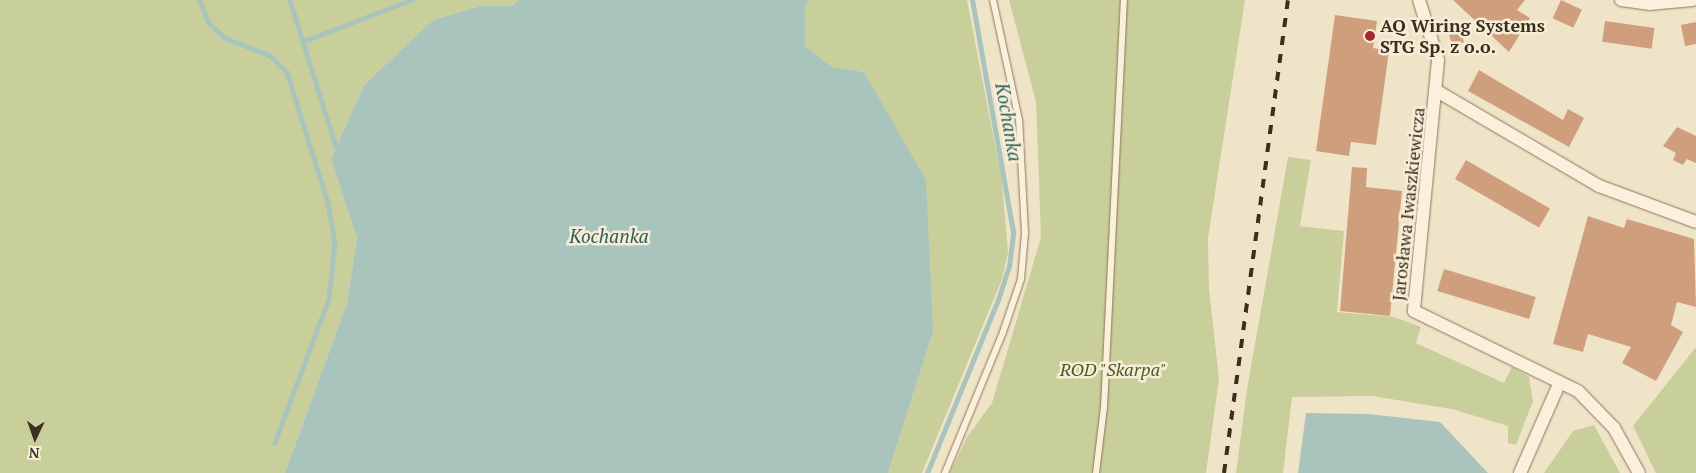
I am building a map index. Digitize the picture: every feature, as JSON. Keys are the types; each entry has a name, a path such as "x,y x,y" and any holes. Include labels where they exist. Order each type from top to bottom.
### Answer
{"street":[{"name":"Jarosława Iwaszkiewicza","path":"1419,0 1438,60 1437,91 1414,312 1560,382 1596,406 1614,428 1639,473"},
{"path":"1621,0 1649,4 1693,0"},
{"path":"1437,91 1599,186 1696,222"},
{"path":"1520,473 1560,382"}],"lane":[{"path":"945,473 1004,332 1021,279 1025,233 1019,120 993,0"},
{"path":"1096,473 1105,389 1124,0"}],"green space":[{"path":"0,0 519,0 513,6 480,6 433,20 364,85 331,159 357,238 347,303 285,473 0,473"},
{"path":"809,0 967,0 1002,181 1008,253 1002,279 922,473 888,473 933,332 864,72 832,67 805,46 805,7"},
{"name":"ROD \"Skarpa\"","path":"1009,0 1245,0 1208,238 1209,288 1219,379 1206,473 950,473 967,437 992,403 1041,237 1036,102"},
{"path":"1288,157 1311,160 1300,226 1344,231 1337,312 1394,317 1421,327 1416,343 1504,383 1512,367 1529,377 1533,401 1516,445 1508,443 1508,426 1452,409 1372,396 1292,397 1283,473 1236,473 1247,389"},
{"path":"1696,347 1696,473 1656,473 1633,426"},
{"path":"1594,425 1620,473 1544,473 1573,431"}],"water":[{"name":"Kochanka","path":"519,0 809,0 805,7 805,46 832,67 864,72 926,180 933,332 888,473 285,473 347,303 357,238 331,159 364,85 433,20 480,6 512,6"},
{"path":"1306,413 1369,414 1440,422 1488,473 1298,473"}],"building":[{"path":"1453,0 1525,0 1517,10 1530,18 1509,52"},
{"path":"1561,0 1582,10 1573,28 1553,18"},
{"path":"1335,15 1377,21 1373,48 1389,51 1376,145 1351,142 1349,156 1316,151"},
{"path":"1605,21 1655,28 1652,49 1602,42"},
{"path":"1696,22 1696,44 1685,46 1681,25"},
{"path":"1460,30 1464,42 1453,46 1449,34"},
{"path":"1479,70 1563,120 1568,109 1584,118 1569,147 1468,91"},
{"path":"1677,127 1696,136 1696,163 1687,159 1683,165 1673,160 1676,153 1663,146"},
{"path":"1466,160 1550,208 1539,228 1455,179"},
{"path":"1352,167 1367,168 1366,187 1402,191 1390,316 1340,311"},
{"path":"1588,216 1624,228 1627,219 1694,239 1696,307 1677,302 1671,325 1683,332 1656,381 1622,363 1631,347 1588,334 1583,352 1553,344"},
{"path":"1444,269 1536,297 1529,319 1437,291"}],"waterway":[{"path":"200,0 208,22 225,38 269,55 287,72 328,203 335,242 329,299 275,443"},
{"path":"290,0 336,147"},
{"path":"304,41 411,0"},
{"name":"Kochanka","path":"927,473 998,300 1009,267 1013,232 972,0"}],"railway":[{"path":"1224,473 1288,0"}],"place":[{"name":"AQ Wiring Systems STG Sp. z o.o.","path":"1370,36"}]}
